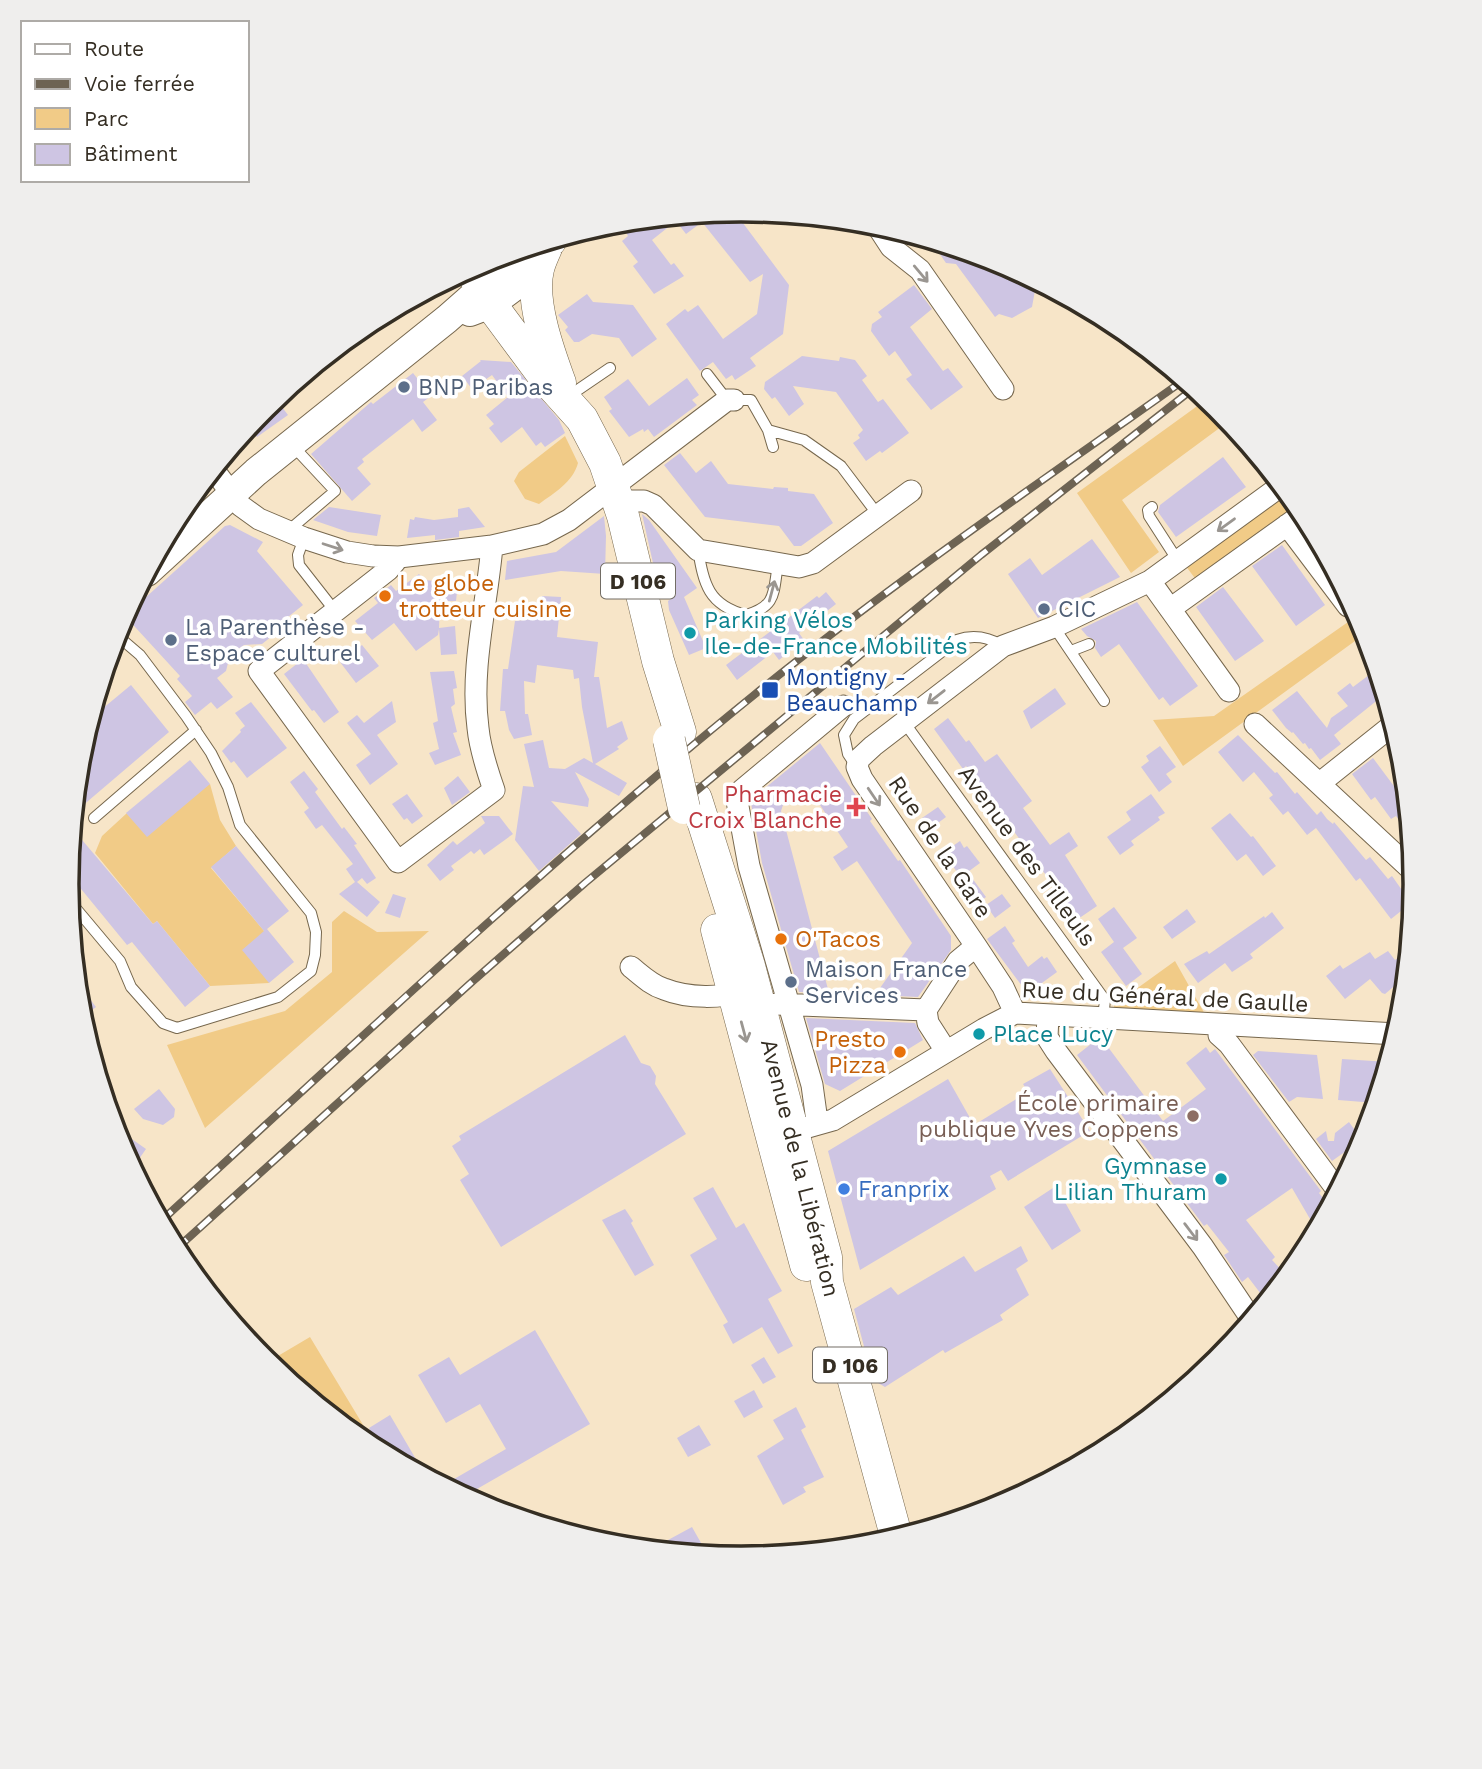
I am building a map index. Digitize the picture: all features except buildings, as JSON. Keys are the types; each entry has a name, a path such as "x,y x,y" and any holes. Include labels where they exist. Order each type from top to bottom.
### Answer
{"main road":[{"path":"506,270 537,282 544,333 554,366"},
{"name":"D 106","path":"506,270 546,379 582,418 605,463 616,494"},
{"name":"D 106","path":"554,366 566,398"},
{"name":"Avenue de la Libération","path":"616,494 690,804 760,998 826,1257 827,1282 894,1528"},
{"name":"Avenue de la Libération","path":"794,1127 808,1272 832,1332 884,1531"}],"street":[{"path":"886,239 891,247 920,270 1003,389"},
{"path":"167,553 231,493 290,443 506,270"},
{"name":"D 106","path":"506,270 554,366"},
{"path":"219,477 241,506 258,519 347,552 399,556 492,546 543,534 616,494 731,400"},
{"path":"616,494 653,505 698,550 778,565 807,566 911,491"},
{"name":"Rue de la Gare","path":"1016,1013 1003,987 976,946 891,829 857,767 864,754 1003,646 1054,627 1150,581 1273,491"},
{"path":"1170,609 1294,520"},
{"path":"1308,541 1324,571"},
{"path":"399,556 388,570 259,671 398,862 494,790 482,748 476,704 492,546"},
{"path":"1150,581 1229,691"},
{"path":"760,998 749,866 737,801 742,790 844,706"},
{"path":"1255,724 1402,861"},
{"path":"1320,783 1385,731"},
{"path":"946,1051 928,1023 926,1010 958,961 976,946"},
{"path":"631,967 663,989 685,994 926,1010"},
{"name":"Rue du Général de Gaulle","path":"794,1127 832,1120 946,1051 1016,1013 1386,1034"},
{"path":"1048,1016 1047,1037 1056,1051 1203,1247 1247,1312"},
{"path":"1219,1026 1219,1035 1229,1044 1332,1183"}],"lane":[{"path":"566,398 610,368"},
{"path":"706,374 731,400 751,400 768,430 773,447"},
{"path":"768,430 804,440 841,466 878,515"},
{"path":"290,443 335,491 296,535 299,565 335,611"},
{"path":"1152,507 1148,510 1149,516 1178,561"},
{"path":"698,550 708,592 725,607 746,615 767,606 772,597 778,565"},
{"path":"1054,627 1104,701"},
{"path":"857,767 848,754 844,735 853,719 957,640 982,637 1003,646"},
{"path":"80,913 120,961 131,987 163,1023 177,1028 278,997 310,971 315,955 316,932 311,913 240,825 228,787 196,730 140,655 125,642"},
{"path":"1071,651 1088,644"},
{"name":"Avenue des Tilleuls","path":"904,722 1105,1000 1103,1018"},
{"path":"94,818 196,730"}],"green space":[{"path":"1198,406 1220,428 1122,500 1159,552 1131,573 1077,493"},
{"path":"565,436 578,463 576,470 562,486 539,504 525,499 514,481 519,472"},
{"path":"1278,498 1293,518 1200,585 1185,565"},
{"path":"1349,622 1356,640 1183,766 1153,720 1214,716"},
{"path":"210,784 220,820 236,846 211,868 265,932 269,983 210,986 157,921 153,924 95,853 102,836 127,813"},
{"path":"344,911 377,932 429,931 205,1128 167,1045 285,1011 332,972 332,922"},
{"path":"1175,961 1206,1016 1114,1010 1114,1005"},
{"path":"310,1337 366,1430 338,1410 277,1357"}],"railway":[{"path":"167,1216 527,888 677,758 912,573 1176,386"},
{"path":"184,1242 585,883 981,555 1186,394"}],"place":[{"name":"BNP Paribas","path":"404,387"},
{"name":"Le globe trotteur cuisine","path":"385,596"},
{"name":"CIC","path":"1044,609"},
{"name":"Parking Vélos Ile-de-France Mobilités","path":"690,633"},
{"name":"La Parenthèse - Espace culturel","path":"171,640"},
{"name":"Montigny - Beauchamp","path":"770,690"},
{"name":"Pharmacie Croix Blanche","path":"856,807"},
{"name":"O'Tacos","path":"781,939"},
{"name":"Maison France Services","path":"791,982"},
{"name":"Place Lucy","path":"979,1034"},
{"name":"Presto Pizza","path":"900,1052"},
{"name":"École primaire publique Yves Coppens","path":"1193,1116"},
{"name":"Gymnase Lilian Thuram","path":"1221,1179"},
{"name":"Franprix","path":"844,1189"}]}
